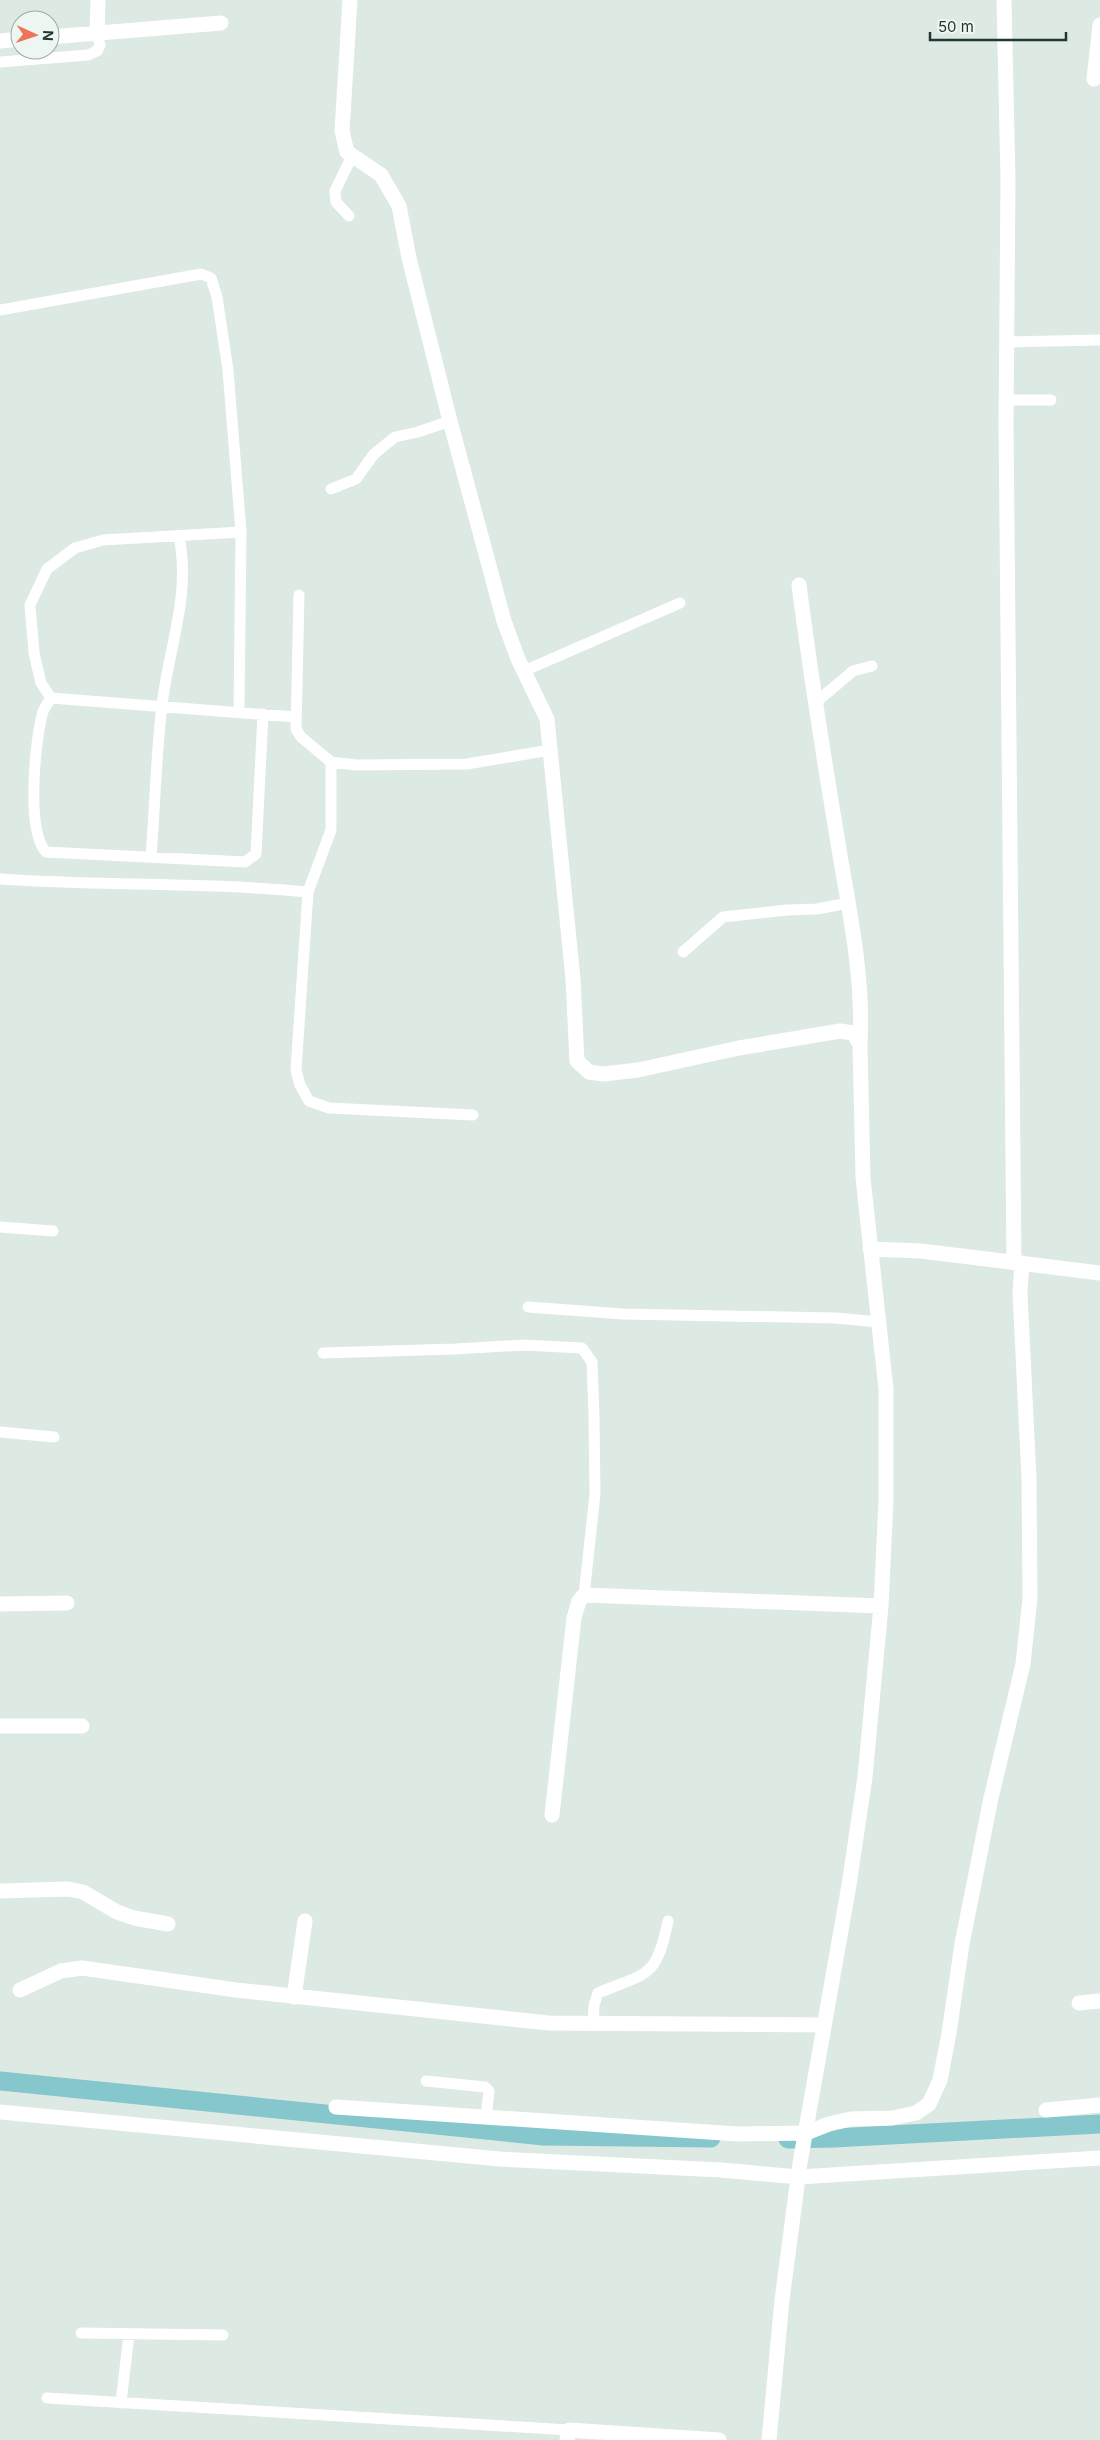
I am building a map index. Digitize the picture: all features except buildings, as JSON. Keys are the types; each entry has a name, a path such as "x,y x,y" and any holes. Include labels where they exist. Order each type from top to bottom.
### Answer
{"street":[{"path":"97,33 98,0"},
{"path":"350,0 342,131 347,152 381,175 400,206 409,258 450,421 504,621 524,671 547,719 573,979 577,1061 590,1072 603,1074 638,1070 739,1048 840,1031 853,1033 860,1044"},
{"path":"336,2107 738,2134 805,2135 829,2124 851,2119 892,2118 916,2113 929,2104 940,2080 950,2033 962,1944 991,1798 1023,1664 1030,1598 1029,1479 1018,1263 1006,400 1008,180 1004,0"},
{"path":"60,35 221,23"},
{"path":"1094,79 1100,25"},
{"path":"769,2440 782,2300 805,2135 865,1777 881,1606 886,1501 886,1389 863,1178 860,1044 862,1012 855,940 815,703 799,585"},
{"path":"870,1249 921,1251 1100,1273"},
{"path":"552,1815 574,1618 579,1601 584,1595 881,1606"},
{"path":"0,1604 67,1603"},
{"path":"0,1726 82,1726"},
{"path":"0,1891 68,1889 83,1892 117,1912 134,1918 168,1924"},
{"path":"294,1997 305,1921"},
{"path":"20,1990 61,1971 82,1968 294,1997 549,2023 824,2025"},
{"path":"1079,2003 1100,2001"},
{"path":"1046,2110 1100,2105"},
{"path":"0,2112 500,2159 721,2170 800,2170 1100,2158"},
{"path":"568,2435 719,2440"}],"lane":[{"path":"0,62 88,55 97,51 100,44 97,33"},
{"path":"349,216 336,202 335,191 352,156"},
{"path":"0,310 201,274 211,278 217,296 228,370 241,532 239,712"},
{"path":"1007,342 1100,340"},
{"path":"1006,400 1051,400"},
{"path":"331,489 356,480 374,454 395,437 418,432 450,421"},
{"path":"50,698 41,683 34,653 30,605 47,569 75,548 103,540 241,532"},
{"path":"152,857 162,706 168,663 181,609 184,570 179,536"},
{"path":"299,595 296,729 301,737 331,762 356,765 467,764 550,750"},
{"path":"524,671 680,603"},
{"path":"815,703 853,672 872,666"},
{"path":"50,698 295,717"},
{"path":"50,698 42,714 32,793 39,845 46,852 245,862 256,854 263,714"},
{"path":"331,762 331,830 308,892 296,1070 300,1085 309,1101 329,1108 472,1115"},
{"path":"0,880 259,887 308,892"},
{"path":"683,952 723,917 786,910 817,909 848,903"},
{"path":"0,1227 54,1231"},
{"path":"528,1307 623,1314 836,1318 878,1322"},
{"path":"323,1353 524,1345 582,1348 592,1362 595,1494 584,1595"},
{"path":"0,1432 54,1438"},
{"path":"593,2024 594,2005 598,1993 636,1980 651,1969 662,1950 668,1921"},
{"path":"426,2081 485,2087 489,2091 486,2117"},
{"path":"81,2334 223,2335"},
{"path":"121,2403 129,2334"},
{"path":"47,2398 568,2435"}],"waterway":[{"path":"0,2081 544,2136 711,2138"},
{"path":"788,2139 1100,2124"}]}
